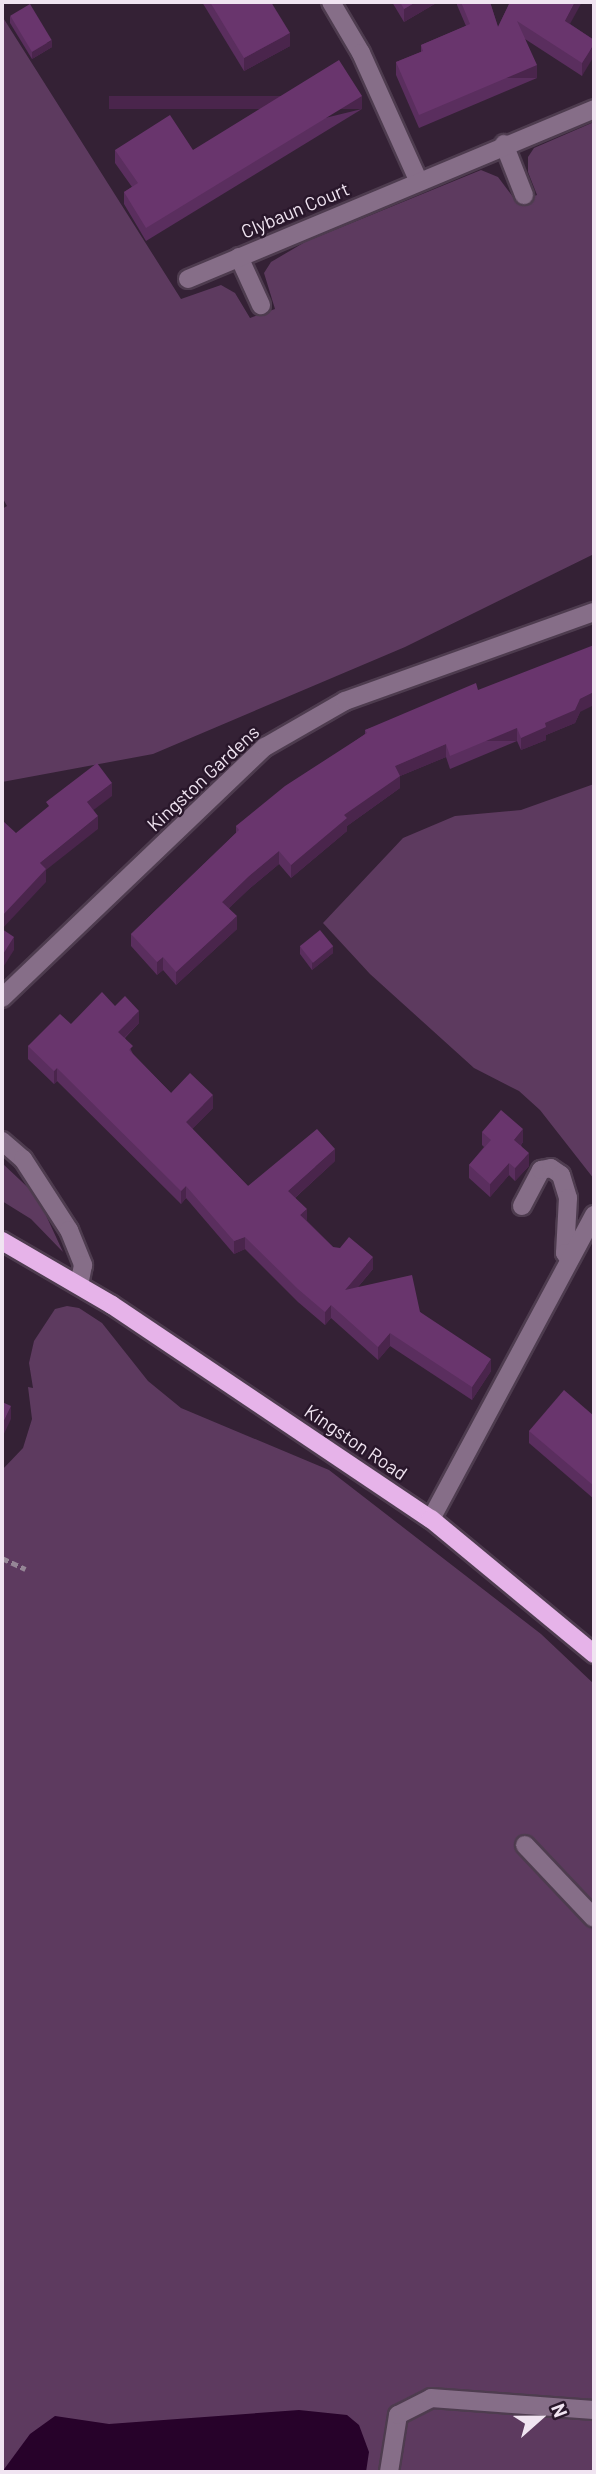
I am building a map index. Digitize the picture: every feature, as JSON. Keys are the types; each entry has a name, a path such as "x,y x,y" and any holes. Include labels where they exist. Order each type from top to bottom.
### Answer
{"main road":[{"name":"Kingston Road","path":"2,1241 79,1285 431,1519 594,1654"}],"street":[{"path":"331,2 361,53 418,180"},
{"name":"Clybaun Court","path":"188,279 418,180 594,109"},
{"path":"504,144 524,194"},
{"path":"239,257 261,305"},
{"name":"Kingston Gardens","path":"2,999 265,747 345,701 594,612"},
{"path":"2,1141 23,1159 66,1224 83,1265 79,1285"},
{"path":"522,1206 541,1170 551,1168 561,1175 568,1198 565,1253 569,1259"},
{"path":"431,1519 594,1215"},
{"path":"526,1845 594,1918"},
{"path":"389,2472 398,2415 431,2398 594,2410"}],"path":[{"path":"2,1558 26,1569"}],"shaded area":[{"path":"2,16 181,299 221,285 235,293 250,318 275,309 264,273 271,262 305,242 481,170 498,177 516,201 537,195 528,172 528,157 534,148 594,122 594,554 405,647 153,754 2,782 2,509 7,506 2,497"},
{"path":"594,784 594,1179 540,1110 519,1091 474,1068 370,974 323,923 403,838 455,816 521,810"},
{"path":"2,1163 37,1196 63,1252 31,1219 2,1201"},
{"path":"67,1306 79,1308 102,1323 148,1381 181,1408 329,1470 541,1634 594,1684 594,2472 2,2472 2,1470 23,1448 32,1419 28,1387 33,1388 29,1363 34,1341 55,1309"},
{"path":"299,2410 347,2415 359,2425 369,2452 366,2472 2,2472 30,2434 55,2416 109,2424"}],"building":[{"path":"210,2 271,2 290,33 244,58"},
{"path":"400,2 416,2 404,9"},
{"path":"461,2 490,2 498,27 510,2 575,2 565,21 594,40 594,44 582,63 517,21 537,65 419,115 396,62 423,51 421,45 470,24"},
{"path":"30,4 52,40 32,52 10,16"},
{"path":"339,60 362,96 146,228 124,192 138,183 115,150 170,115 193,150"},
{"path":"594,645 594,692 580,699 575,710 545,723 546,727 521,738 517,728 450,756 446,744 395,766 400,776 344,815 347,818 291,865 279,851 249,876 222,902 237,916 176,972 163,957 157,962 131,934 239,830 236,826 285,786 367,733 365,730 476,683 478,690"},
{"path":"97,763 112,783 87,802 98,816 40,863 46,869 2,916 2,822 16,833 49,806 46,802"},
{"path":"2,929 14,937 2,956"},
{"path":"320,930 333,946 313,963 300,946"},
{"path":"102,992 115,1006 125,996 139,1011 118,1032 133,1046 129,1050 171,1093 190,1073 213,1095 186,1122 248,1186 317,1129 335,1149 288,1191 307,1209 300,1215 333,1247 340,1248 349,1237 373,1257 345,1290 412,1275 420,1312 491,1359 472,1387 390,1333 378,1347 331,1305 325,1312 245,1237 234,1241 186,1186 181,1191 57,1068 54,1071 28,1046 60,1014 71,1024"},
{"path":"501,1110 523,1129 514,1140 529,1153 515,1168 509,1163 490,1184 469,1165 491,1140 482,1132"},
{"path":"564,1390 594,1416 594,1486 529,1431"},
{"path":"2,1402 11,1406 2,1425"}]}
